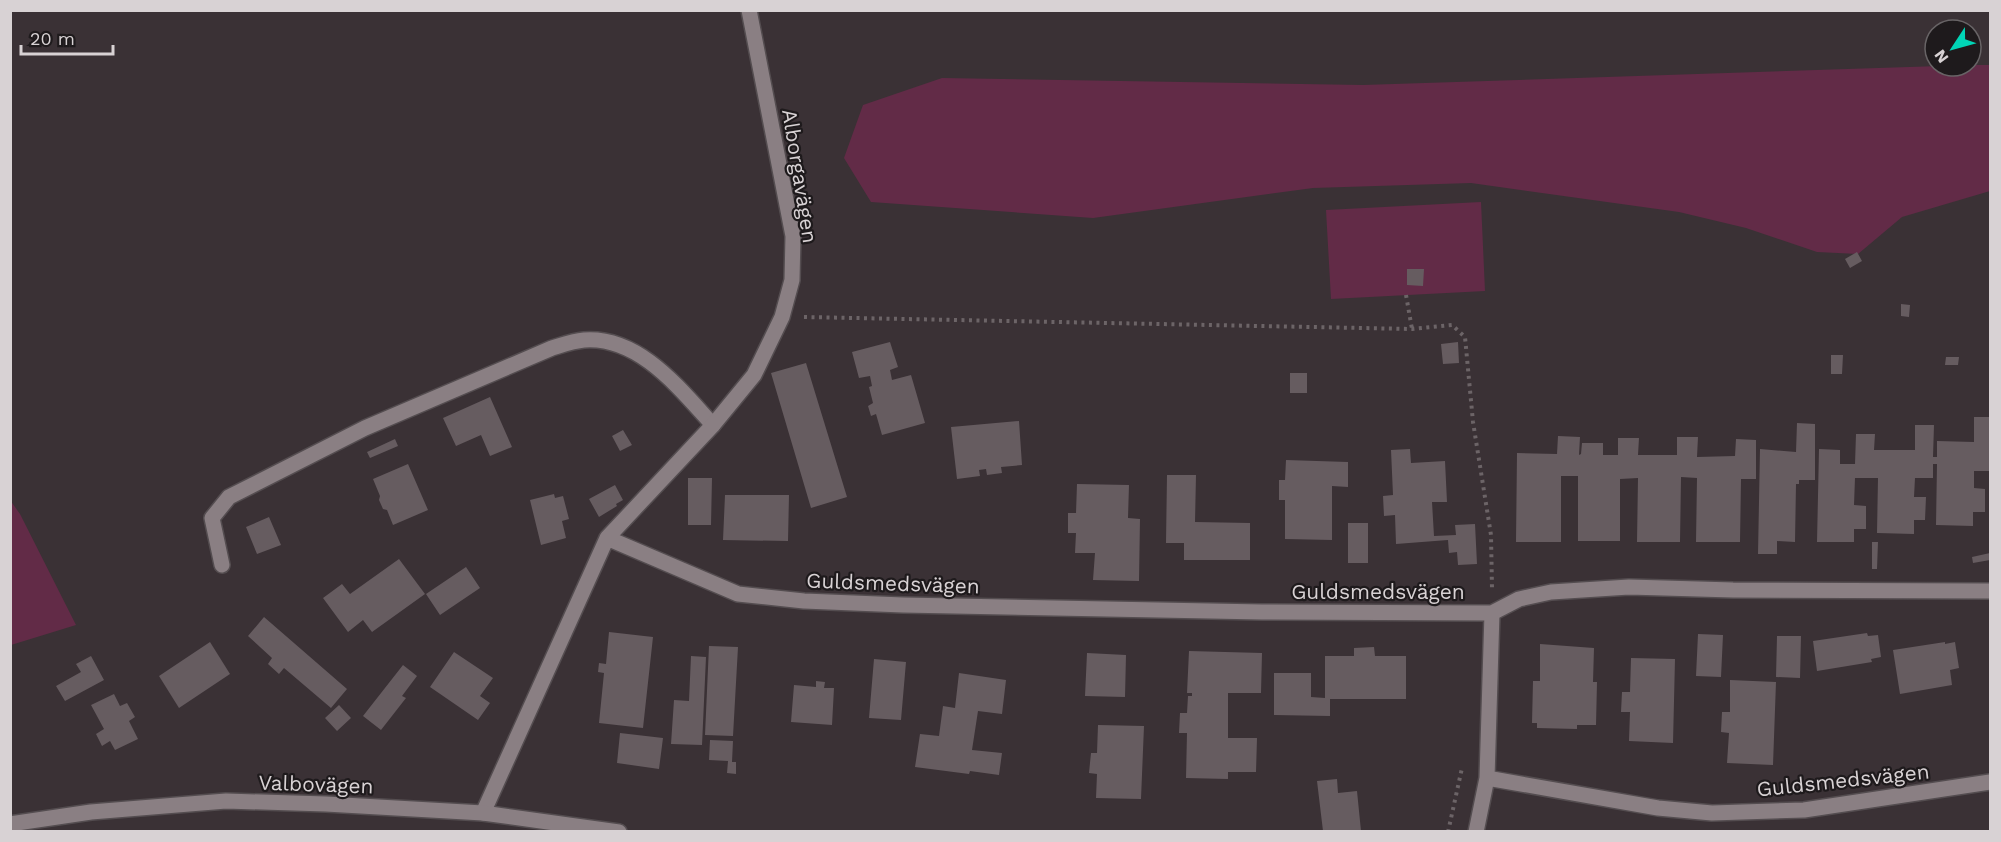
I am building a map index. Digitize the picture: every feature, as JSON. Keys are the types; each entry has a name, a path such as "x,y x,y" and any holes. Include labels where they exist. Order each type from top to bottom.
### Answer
{"street":[{"name":"Alborgavägen","path":"607,538 713,425 754,375 782,316 792,280 793,236 749,10"},
{"path":"222,565 212,518 229,496 365,428 552,348 583,340 612,342 640,356 668,377 713,425"},
{"path":"483,813 607,538"},
{"name":"Guldsmedsvägen","path":"607,538 738,594 804,601 915,606 1492,613 1519,599 1551,592 1629,587 1755,591 1990,591"},
{"name":"Guldsmedsvägen","path":"1476,831 1487,778 1492,613"},
{"name":"Guldsmedsvägen","path":"1487,778 1658,808 1712,813 1804,810 1990,782"},
{"name":"Valbovägen","path":"10,824 91,812 226,801 483,813 619,831"}],"path":[{"path":"1406,295 1412,329"},
{"path":"782,316 1412,329 1452,325 1466,337 1473,422 1491,536 1492,613"}],"shaded area":[{"path":"1983,65 1990,65 1990,191 1902,217 1858,254 1817,252 1746,228 1679,212 1471,183 1313,188 1093,218 871,202 844,158 863,105 942,78 1363,85 1923,67 1923,78 1983,78"},
{"path":"1481,202 1485,291 1331,299 1326,210"},
{"path":"10,500 20,514 76,625 11,645"}],"building":[{"path":"1857,252 1862,261 1850,268 1845,259"},
{"path":"1407,269 1424,269 1423,286 1407,285"},
{"path":"1901,304 1910,305 1909,317 1901,316"},
{"path":"890,342 898,367 890,370 892,380 911,375 925,423 882,435 876,414 871,416 868,406 873,403 869,387 872,386 870,376 859,378 852,352"},
{"path":"1458,342 1459,363 1443,364 1441,344"},
{"path":"1831,355 1843,355 1842,374 1831,374"},
{"path":"1946,357 1959,357 1958,365 1945,365"},
{"path":"806,363 847,497 811,508 771,373"},
{"path":"1290,373 1307,373 1307,393 1290,393"},
{"path":"490,397 512,447 490,456 481,435 456,446 443,418"},
{"path":"1974,417 1990,417 1990,471 1974,471 1974,488 1985,489 1985,512 1973,512 1973,526 1936,525 1937,464 1933,464 1933,478 1915,478 1914,497 1926,497 1925,520 1914,520 1914,534 1877,533 1878,478 1855,478 1854,505 1866,506 1866,529 1854,529 1854,542 1817,542 1819,449 1840,450 1840,464 1855,464 1856,434 1875,434 1874,450 1915,450 1915,425 1934,425 1933,457 1937,457 1937,441 1974,442"},
{"path":"1019,421 1022,465 1001,467 1002,473 987,475 986,469 979,470 980,476 957,479 951,427"},
{"path":"1797,423 1815,424 1815,480 1799,480 1799,484 1796,484 1795,542 1777,541 1777,554 1758,554 1760,449 1796,452"},
{"path":"623,430 632,445 620,451 612,436"},
{"path":"1558,436 1580,437 1579,455 1582,443 1603,443 1603,455 1618,455 1618,438 1639,438 1638,455 1677,455 1677,437 1698,437 1697,457 1735,456 1736,439 1756,440 1756,479 1741,479 1740,542 1696,542 1697,478 1681,477 1680,542 1637,542 1638,478 1620,479 1620,541 1578,541 1578,476 1561,476 1561,542 1516,542 1517,453 1557,454"},
{"path":"395,439 398,446 370,458 367,452"},
{"path":"1410,449 1411,463 1445,461 1447,502 1432,502 1434,536 1456,535 1455,525 1475,524 1477,564 1458,565 1457,552 1449,553 1448,540 1396,544 1395,515 1384,516 1383,496 1393,495 1391,450"},
{"path":"1286,460 1348,462 1348,487 1332,486 1332,540 1285,539 1285,500 1279,500 1279,480 1285,480"},
{"path":"408,464 428,510 393,525 387,510 383,509 379,500 380,496 373,479"},
{"path":"1167,475 1196,475 1195,522 1250,523 1250,560 1184,560 1184,543 1166,543"},
{"path":"688,478 712,478 711,525 688,525"},
{"path":"1077,484 1129,485 1128,518 1140,519 1139,581 1093,580 1095,553 1075,553 1076,533 1068,533 1068,513 1076,513"},
{"path":"615,485 623,500 599,517 589,499"},
{"path":"554,494 555,498 563,496 569,519 562,521 566,538 541,545 530,500"},
{"path":"725,495 789,495 788,541 723,540"},
{"path":"269,517 281,545 257,554 246,527"},
{"path":"1348,523 1368,523 1368,563 1348,563"},
{"path":"1872,542 1878,542 1877,569 1872,569"},
{"path":"1990,553 1990,560 1973,563 1972,557"},
{"path":"399,559 425,594 372,632 363,620 348,632 323,598 342,584 350,594"},
{"path":"466,567 480,588 440,615 426,594"},
{"path":"264,617 347,689 331,708 284,668 279,674 268,664 272,658 248,636"},
{"path":"609,632 653,637 643,728 599,723 604,673 598,672 599,663 606,664"},
{"path":"1867,633 1868,636 1878,635 1881,657 1871,659 1872,662 1817,671 1813,641"},
{"path":"1698,634 1723,635 1721,677 1696,676"},
{"path":"1777,636 1801,636 1800,678 1776,677"},
{"path":"210,642 230,674 179,708 159,676"},
{"path":"1945,642 1945,644 1955,642 1959,668 1950,670 1952,685 1900,694 1893,650"},
{"path":"1540,644 1594,648 1593,682 1597,682 1596,725 1577,725 1577,729 1537,728 1537,723 1532,723 1533,681 1540,681"},
{"path":"709,646 738,647 733,736 705,735"},
{"path":"1374,647 1375,656 1406,656 1406,699 1330,699 1330,716 1274,715 1274,673 1311,673 1311,697 1325,698 1325,656 1354,656 1354,648"},
{"path":"1189,651 1262,653 1261,693 1228,693 1228,738 1257,738 1256,772 1228,772 1228,779 1186,778 1187,733 1179,733 1180,713 1187,713 1188,696 1192,696 1192,693 1187,693"},
{"path":"454,652 493,678 480,696 490,703 478,720 430,687"},
{"path":"1087,653 1126,655 1125,697 1085,696"},
{"path":"91,656 104,680 65,701 56,686 81,672 76,664"},
{"path":"691,656 706,657 702,745 671,744 674,700 689,701"},
{"path":"1631,658 1675,659 1673,743 1629,741 1630,712 1621,712 1622,692 1630,692"},
{"path":"874,659 906,662 901,720 869,718"},
{"path":"403,665 417,676 402,696 406,698 381,730 363,716"},
{"path":"959,673 1006,680 1002,714 978,711 972,750 1002,753 999,775 970,771 969,774 915,767 920,734 939,736 943,706 955,708"},
{"path":"1730,680 1776,682 1773,765 1727,763 1729,733 1721,732 1722,712 1730,712"},
{"path":"816,681 825,682 824,688 834,688 832,725 791,722 794,685 816,687"},
{"path":"114,694 120,706 127,703 135,717 129,721 138,739 115,750 110,741 102,746 96,734 104,729 91,705"},
{"path":"339,705 351,718 337,731 325,718"},
{"path":"1098,725 1144,726 1141,799 1096,798 1097,774 1089,773 1091,753 1097,753"},
{"path":"620,733 663,738 659,769 617,763"},
{"path":"710,740 733,741 732,762 736,762 736,774 727,773 728,761 709,760"},
{"path":"1337,779 1338,793 1357,791 1361,831 1323,831 1317,781"}]}
